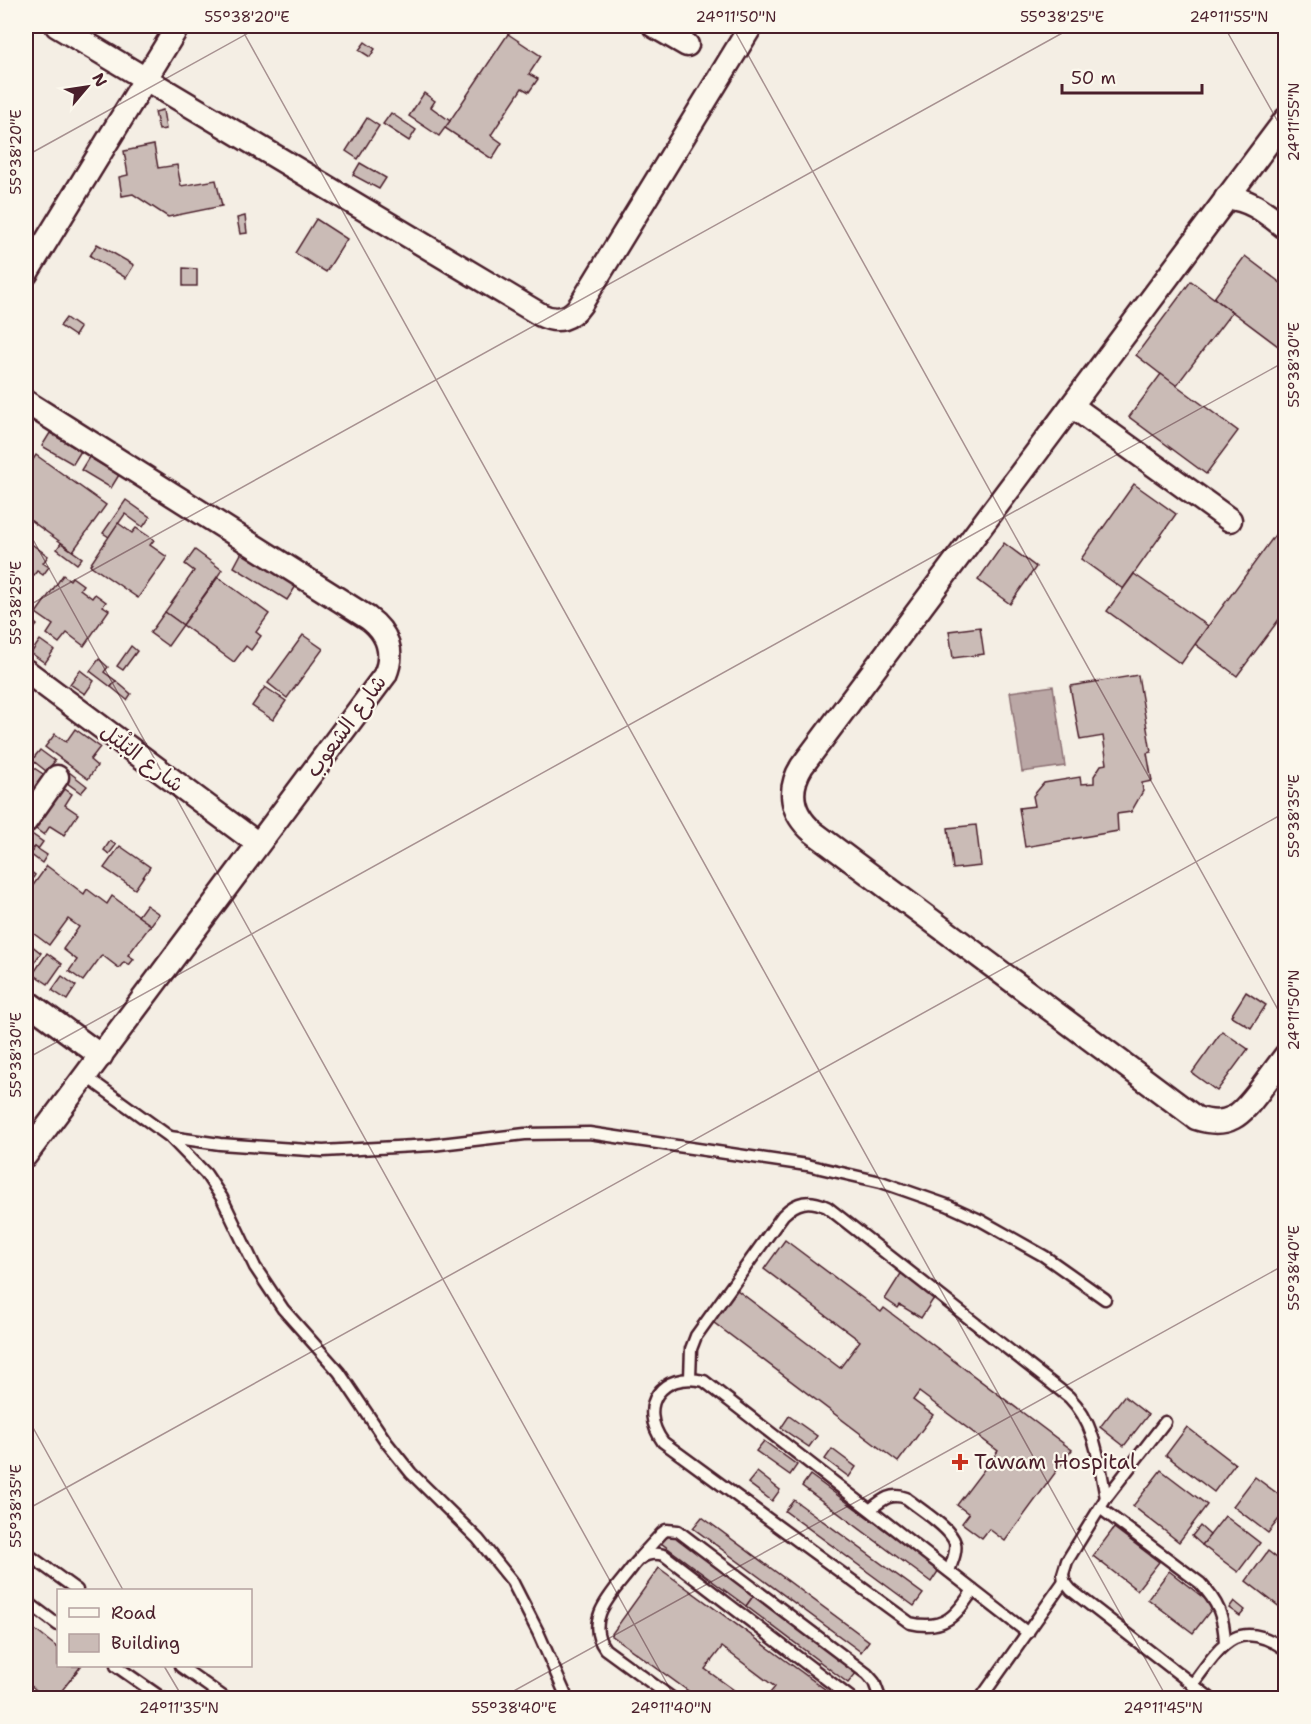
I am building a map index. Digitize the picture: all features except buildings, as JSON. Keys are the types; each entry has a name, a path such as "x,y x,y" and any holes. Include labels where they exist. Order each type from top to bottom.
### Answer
{"street":[{"path":"57,26 541,315 556,320 571,315 581,304 751,26"},
{"path":"26,274 178,26"},
{"path":"654,26 687,45"},
{"path":"1286,119 802,766 793,785 794,806 798,816 813,832 1196,1118 1210,1122 1224,1122 1237,1117 1248,1108 1286,1055"},
{"path":"1226,198 1236,197 1286,228"},
{"name":"شارع الشعوب","path":"26,402 368,618 378,625 384,634 390,655 385,675 26,1155"},
{"path":"1072,406 1230,520"},
{"name":"شارع البُلْبُل","path":"26,671 258,844"},
{"path":"26,821 57,777"},
{"path":"26,1000 101,1056"}],"lane":[{"path":"84,1075 170,1137 206,1174 222,1198 255,1267 283,1310 339,1372 387,1443 411,1473 478,1539 512,1581 538,1632 567,1698"},
{"path":"170,1137 220,1144 323,1151 432,1145 525,1134 589,1133 807,1165 881,1182 947,1205 981,1220 1044,1256 1105,1299"},
{"path":"690,1378 691,1349 703,1324 783,1215 792,1206 803,1202 815,1202 827,1207 1069,1397 1083,1413 1092,1433 1103,1503 1200,1583 1218,1604 1225,1642 1194,1691"},
{"path":"973,1590 960,1610 950,1619 938,1625 924,1626 910,1623 663,1442 655,1431 652,1419 652,1406 657,1395 666,1385 677,1380 690,1378 704,1382 871,1509 1028,1633"},
{"path":"1165,1422 1103,1503 1067,1561 1063,1574 1064,1581 1071,1590 1194,1691 1210,1698"},
{"path":"871,1509 891,1495 906,1498 951,1535 956,1553 949,1571"},
{"path":"672,1698 605,1649 596,1631 596,1621 600,1612 640,1558 662,1533 672,1530 678,1532 867,1674 874,1682 880,1698"},
{"path":"26,1553 76,1589"},
{"path":"640,1558 647,1554 664,1555 851,1698"},
{"path":"981,1698 1064,1581"},
{"path":"26,1601 57,1624"},
{"path":"1225,1642 1246,1635 1258,1636 1270,1639 1286,1650"},
{"path":"119,1667 162,1698"},
{"path":"183,1667 225,1698"}],"shaded area":[{"path":"1053,686 1065,766 1022,772 1010,692"}],"place":[{"name":"Tawam Hospital","path":"960,1462"}]}
